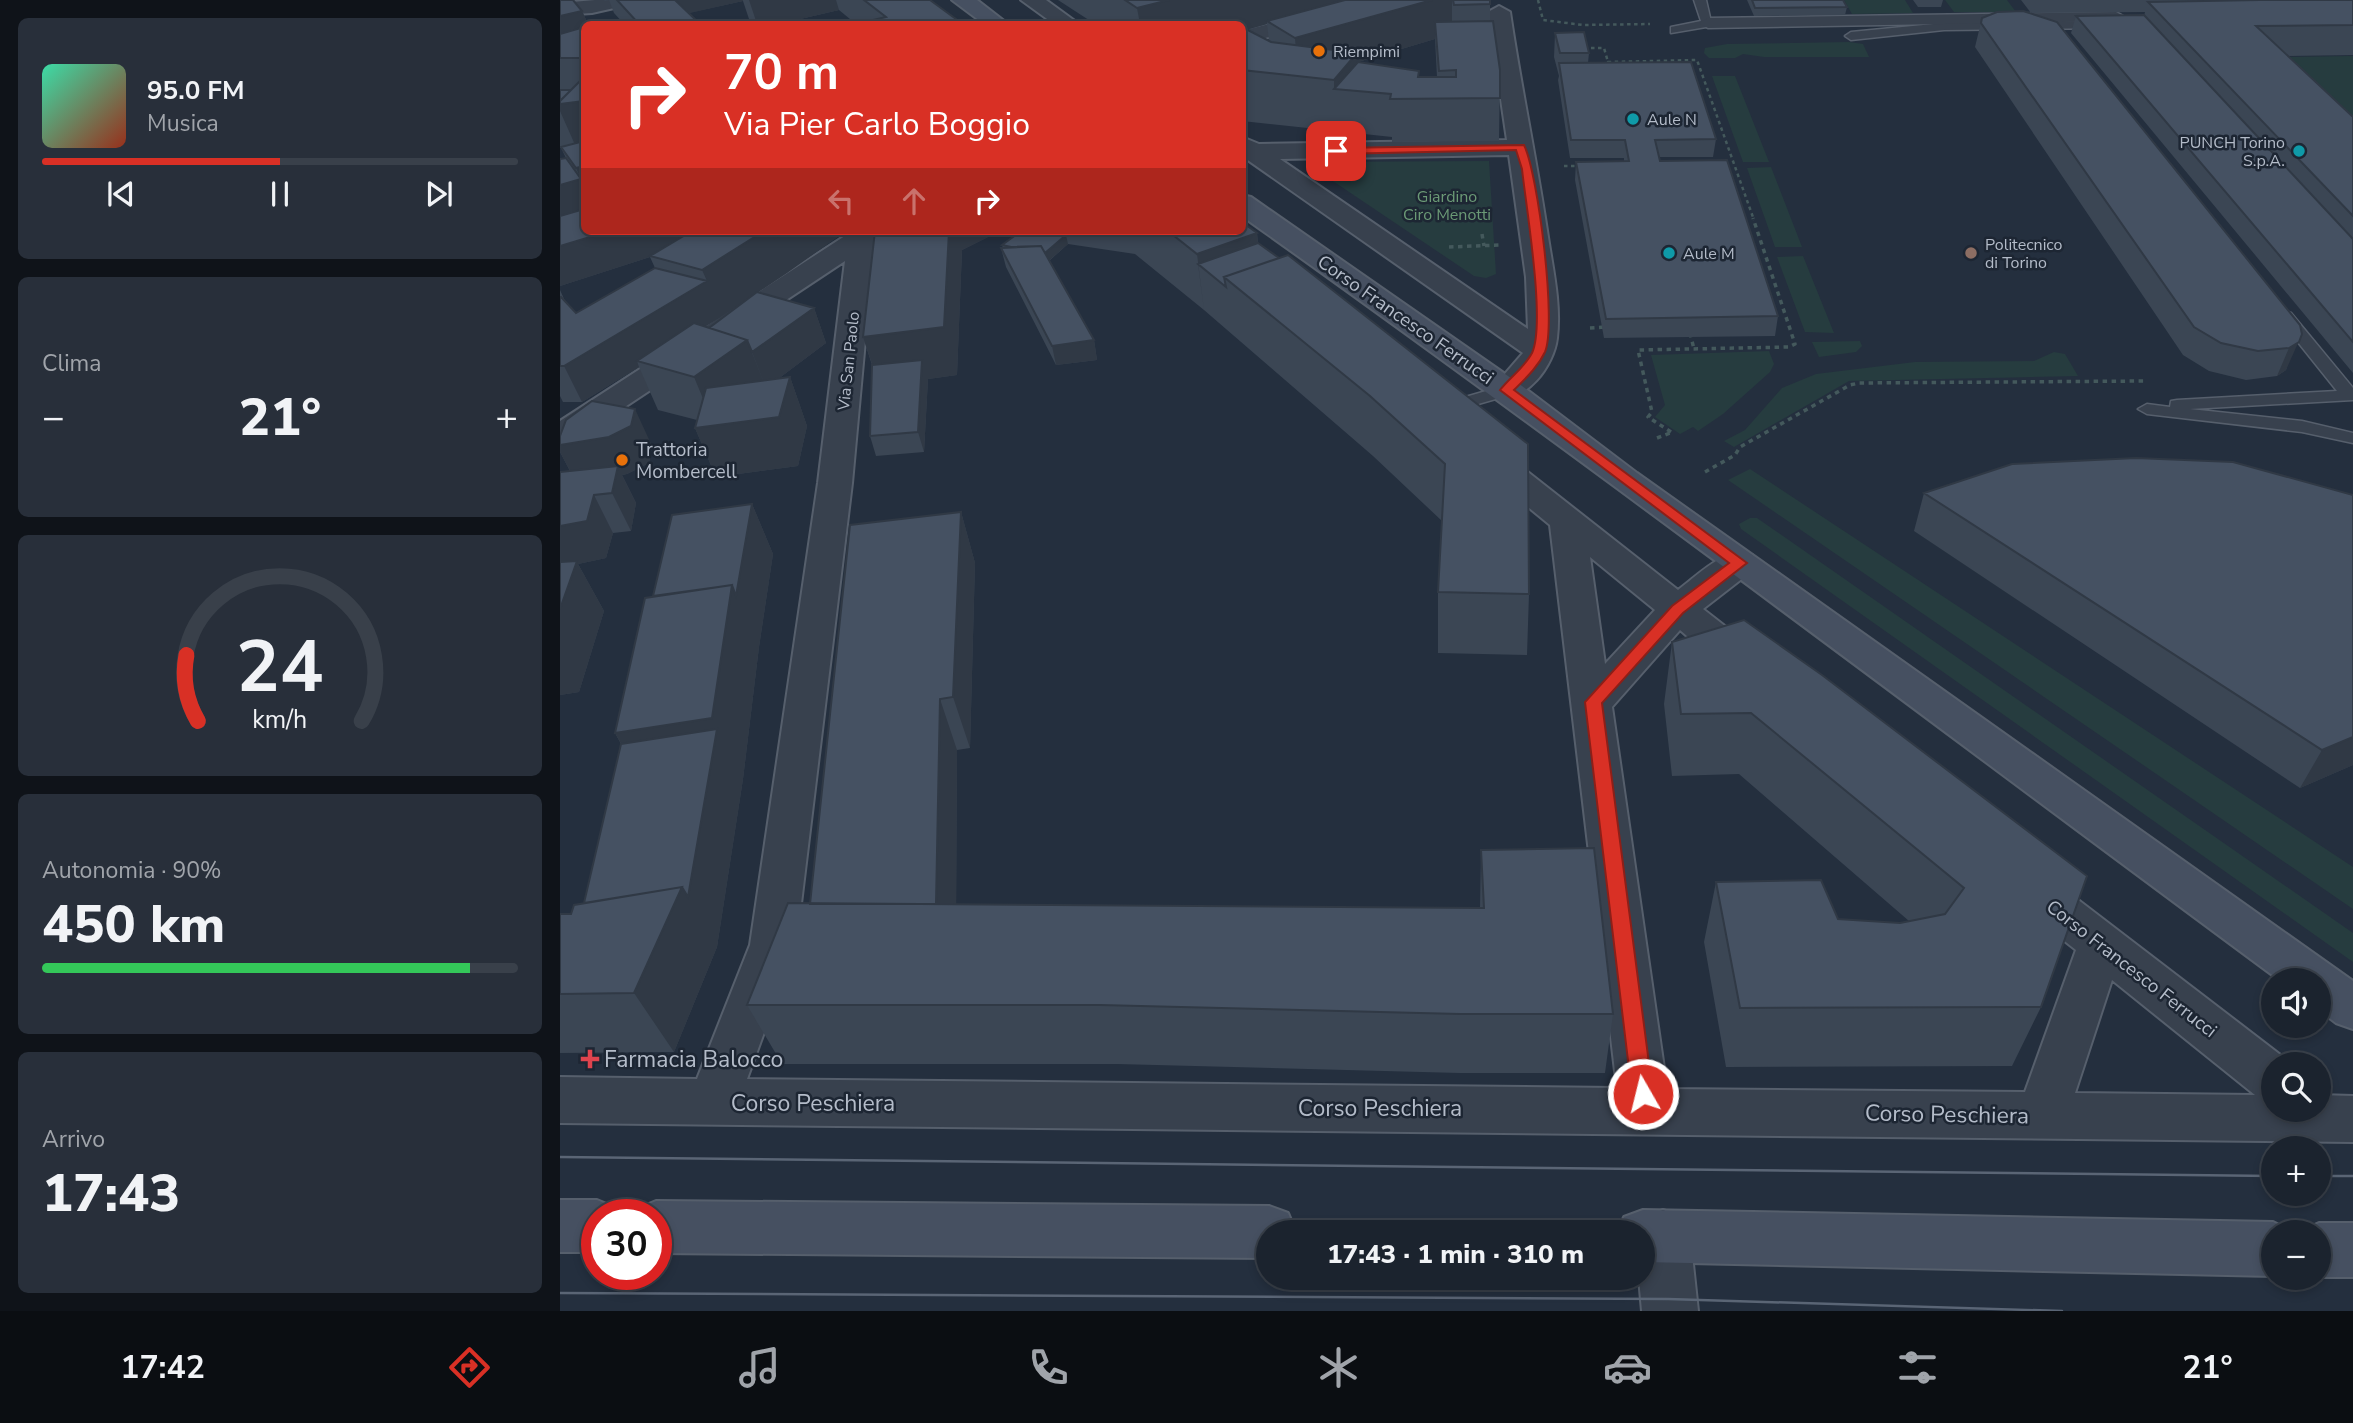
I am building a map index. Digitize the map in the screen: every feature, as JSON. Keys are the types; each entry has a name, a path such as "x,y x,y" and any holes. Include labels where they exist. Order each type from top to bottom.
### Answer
{"main road":[{"path":"963,0 992,21"},
{"name":"Corso Francesco Ferrucci","path":"1246,206 1507,390 1739,563 2299,968"},
{"name":"Corso Francesco Ferrucci","path":"2331,991 2353,1007"},
{"path":"560,1226 581,1226"},
{"path":"672,1227 1256,1232"},
{"path":"1655,1236 2261,1249"},
{"path":"2331,1250 2353,1250"}],"street":[{"path":"560,9 594,10 625,0"},
{"path":"1032,0 1064,21"},
{"path":"1246,37 1388,0"},
{"path":"1501,4 1520,147 1527,169 1543,304 1539,351 1527,370 1507,390"},
{"path":"1246,54 1412,7"},
{"path":"1708,23 2128,21"},
{"path":"1248,148 1520,147"},
{"path":"1248,148 1539,351"},
{"name":"Via San Paolo","path":"560,435 867,235"},
{"name":"Via San Paolo","path":"835,483 867,235"},
{"path":"1420,404 1776,687"},
{"name":"Corso Peschiera","path":"716,1102 725,1066 773,945 835,483"},
{"path":"1567,519 1646,1110"},
{"path":"1593,702 1678,610 1739,563"},
{"name":"Corso Francesco Ferrucci","path":"2004,867 2261,1070"},
{"name":"Corso Peschiera","path":"2044,1116 2058,1066 2101,944"},
{"name":"Corso Peschiera","path":"560,1100 1646,1110 2335,1121"},
{"path":"1655,1245 1670,1311"}],"lane":[{"path":"1675,30 1708,23 1700,0"},
{"path":"1852,36 1879,31 2128,21"},
{"path":"2045,26 2057,42"},
{"path":"2278,308 2352,395"},
{"path":"1420,404 1507,390"},
{"path":"2352,395 2147,409 2190,416 2288,423 2353,438"}],"path":[{"path":"1538,0 1543,20 1555,23 1578,26 1663,24 1671,25 1675,30"},
{"path":"1583,48 1604,48 1610,71"},
{"path":"1608,62 1697,60 1795,344 1789,347 1638,351 1652,412 1648,418 1671,432 1657,438"},
{"path":"1564,166 1589,166"},
{"path":"1724,166 1735,166"},
{"path":"1482,234 1484,246"},
{"path":"1443,247 1501,245"},
{"path":"1688,326 1694,349"},
{"path":"1590,328 1615,327"},
{"path":"1705,472 1735,455 1740,447 1850,385 2130,379 2155,382"}],"green space":[{"path":"1844,0 1905,0 1913,13 1852,14"},
{"path":"1945,0 2007,0 2016,12 1954,12"},
{"path":"1727,44 1863,44 1869,57 1764,57 1743,54 1735,58 1709,58 1704,53 1705,48"},
{"path":"2353,56 2353,120 2288,57"},
{"path":"1712,76 1735,76 1769,162 1743,162"},
{"name":"Giardino Ciro Menotti","path":"1489,161 1496,274 1486,278 1474,276 1309,165 1314,162"},
{"path":"1771,167 1802,247 1775,247 1747,168"},
{"path":"1803,256 1834,333 1805,332 1777,257"},
{"path":"1860,341 1862,346 1856,352 1819,357 1812,342"},
{"path":"1769,351 1774,364 1770,372 1723,414 1698,431 1693,427 1680,434 1655,417 1665,405 1651,355"},
{"path":"2054,352 2065,354 2078,376 1849,381 1734,447 1724,441 1745,430 1782,388 1816,374 1915,362 2034,361"},
{"path":"1750,469 2353,867 2353,909 1728,480"},
{"path":"1750,518 1757,518 2353,933 2353,962 1741,529 1739,524"}],"building":[{"path":"560,0 573,0 582,11 560,16"},
{"path":"617,0 675,0 697,21 636,21"},
{"path":"864,0 930,0 959,21 869,21 886,17"},
{"path":"1125,0 1169,0 1137,8"},
{"path":"1345,0 1432,0 1295,38 1267,21"},
{"path":"1453,0 1490,0 1490,4 1454,5"},
{"path":"1752,0 1843,0 1847,7 1755,8"},
{"path":"2353,0 2353,25 2256,26 2353,116 2353,216 2148,2"},
{"path":"2023,11 2057,22 2300,325 2302,334 2299,342 2289,348 2258,351 2221,343 2194,327 1981,23 1982,18 1997,12"},
{"path":"2144,15 2353,239 2353,342 2076,16"},
{"path":"1493,21 1500,70 1500,98 1390,99 1391,94 1334,89 1358,62 1419,71 1418,77 1456,77 1456,70 1439,71 1435,22"},
{"path":"581,28 581,58 560,58 560,34"},
{"path":"1246,29 1271,42 1357,53 1334,80 1246,70"},
{"path":"1584,32 1589,53 1560,53 1555,33"},
{"path":"1691,62 1716,139 1655,140 1660,161 1727,160 1778,316 1606,319 1576,162 1629,161 1625,140 1571,140 1559,63"},
{"path":"581,80 581,101 560,104"},
{"path":"560,90 571,90 560,101"},
{"path":"581,142 581,167 576,168 561,147"},
{"path":"566,158 581,179 560,185 560,159"},
{"path":"581,210 581,235 597,235 560,246 560,216"},
{"path":"1246,225 1257,233 1197,254 1173,235 1246,235"},
{"path":"685,235 758,235 702,270 650,256"},
{"path":"875,235 949,235 944,327 863,337"},
{"path":"1016,235 1066,235 1045,253 1041,246 1002,245"},
{"path":"1258,243 1279,258 1224,277 1226,287 1198,264"},
{"path":"1041,246 1094,340 1052,346 1001,248"},
{"path":"1288,255 1528,444 1529,594 1438,592 1445,464 1370,396 1224,277"},
{"path":"655,268 707,281 560,366 560,297 576,313"},
{"path":"757,292 814,308 752,352 747,340 709,328"},
{"path":"694,323 747,340 694,377 637,361"},
{"path":"922,360 918,432 870,436 872,365"},
{"path":"790,377 779,417 695,428 706,388"},
{"path":"592,401 635,409 631,426 609,437 560,445 560,436 566,420"},
{"path":"2136,458 2233,462 2353,495 2353,737 2322,750 1924,493 2012,464"},
{"path":"618,466 612,493 594,495 587,521 560,526 560,472"},
{"path":"752,504 736,596 732,585 653,596 672,515"},
{"path":"961,512 953,697 940,699 936,904 810,904 850,525"},
{"path":"577,561 560,609 560,562"},
{"path":"732,585 712,718 615,733 645,598"},
{"path":"1744,620 1822,675 2087,876 2041,1007 1740,1008 1716,882 1821,880 1838,919 1900,923 1945,914 1964,888 1751,713 1681,714 1672,642"},
{"path":"717,729 688,897 682,887 584,903 621,744"},
{"path":"1594,848 1613,1014 1460,1014 1100,1005 747,1005 788,903 1484,908 1481,850"},
{"path":"682,887 634,993 560,994 560,914 571,914 574,905"}],"tram line":[{"path":"560,1157 2261,1176"},
{"path":"2331,1176 2353,1176"},
{"path":"560,1293 1668,1299 2062,1311"}],"place":[{"name":"Riempimi","path":"1319,51"},
{"name":"Aule N","path":"1633,119"},
{"name":"PUNCH Torino S.p.A.","path":"2299,151"},
{"name":"Aule M","path":"1669,253"},
{"name":"Politecnico di Torino","path":"1971,253"},
{"name":"Trattoria Mombercell","path":"622,460"},
{"name":"Farmacia Balocco","path":"590,1059"}],"route":[{"path":"1336,151 1520,147 1527,169 1543,304 1539,351 1527,370 1507,390 1739,563 1678,610 1593,702 1643,1094"}]}
